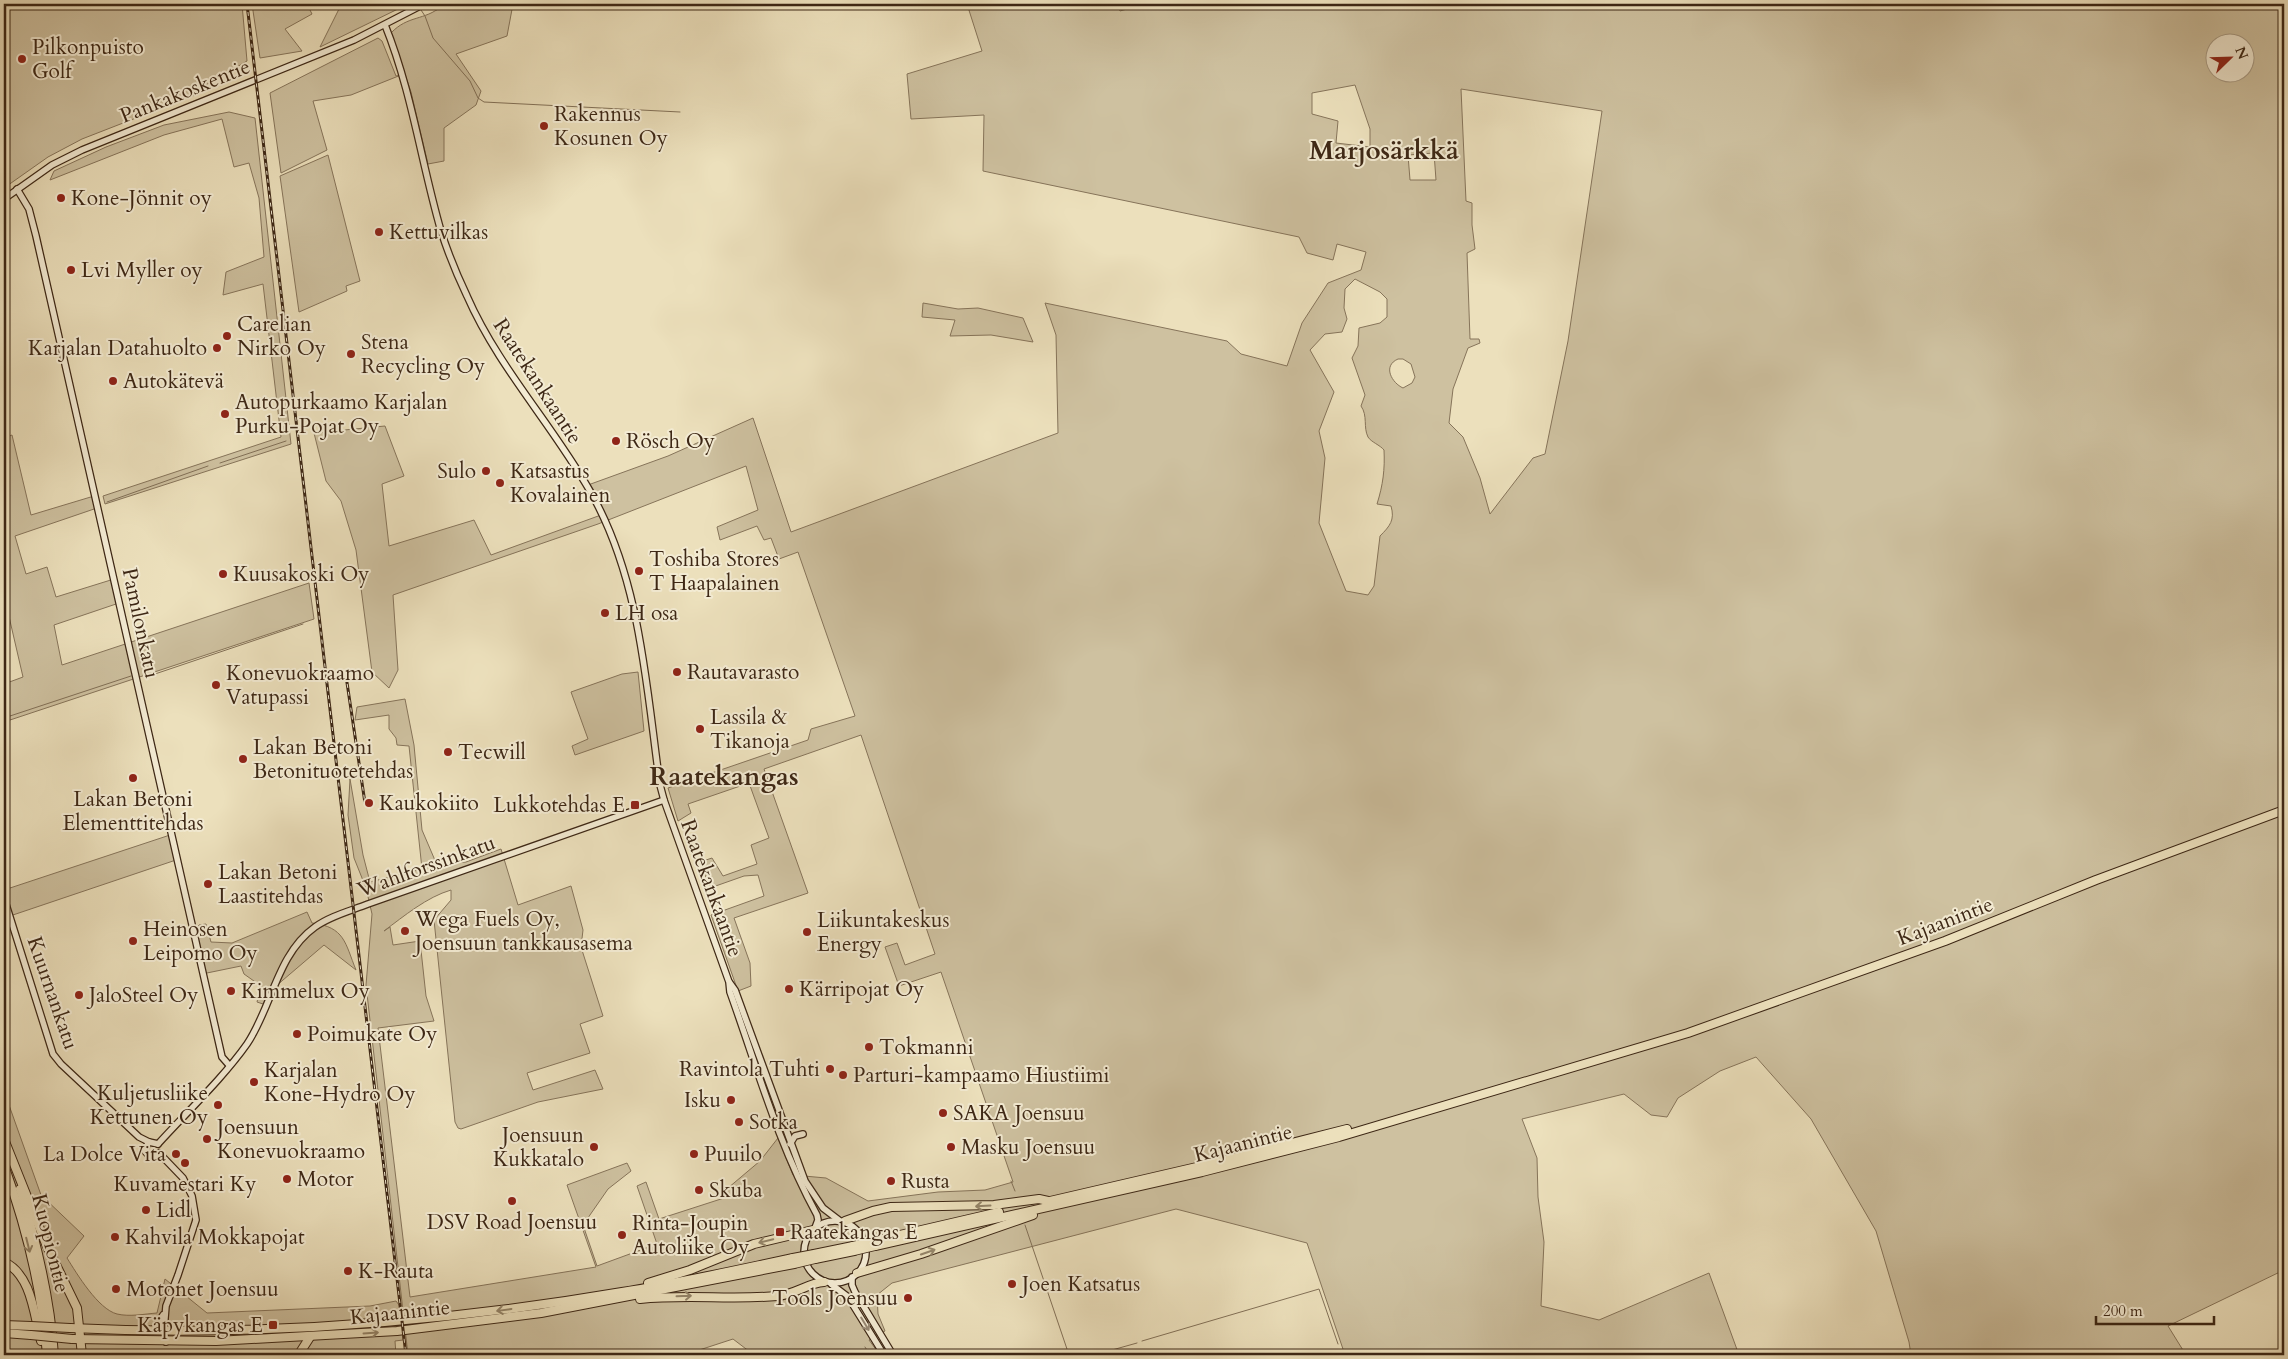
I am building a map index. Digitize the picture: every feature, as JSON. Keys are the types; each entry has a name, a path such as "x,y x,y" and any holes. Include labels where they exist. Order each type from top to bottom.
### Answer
{"highway":[{"name":"Kajaanintie","path":"4,1325 166,1331 278,1329 384,1323 473,1314 605,1294 815,1257 874,1244 1049,1204 1330,1134 1688,1033 1946,941 2096,880 2284,810"},
{"path":"4,1141 46,1244 72,1296 78,1315 82,1355"},
{"name":"Kuopiontie","path":"4,1141 41,1264 54,1355"},
{"name":"Kuopiontie","path":"4,1165 17,1204 33,1265 45,1333 45,1355"},
{"path":"842,1221 891,1207 986,1206 1039,1199 1049,1204 1042,1212 855,1275"},
{"path":"605,1294 690,1270 754,1244 814,1229"},
{"name":"Kajaanintie","path":"4,1333 81,1340 166,1342 310,1337 397,1331 541,1314 793,1261"},
{"path":"4,1262 19,1273 27,1287 45,1355"},
{"path":"601,1302 607,1304 678,1296 780,1296 801,1290 816,1282 826,1282"},
{"path":"78,1315 88,1325 100,1329"},
{"path":"302,1350 310,1337"},
{"path":"82,1355 96,1340"}],"main road":[{"name":"Pankakoskentie","path":"4,199 52,166 82,150 385,25 424,4"},
{"name":"Raatekankaantie","path":"385,25 411,102 442,232 468,299 491,344 591,492 615,547 630,594 639,633 660,785 664,800 729,982 730,992 780,1135 794,1171 817,1215 818,1220 814,1229"},
{"name":"Pamilonkatu","path":"17,189 29,209 36,236 222,1056 229,1065"},
{"name":"Wahlforssinkatu","path":"158,1144 229,1065 254,1032 288,957 315,926 368,904 664,800"},
{"name":"Kuurnankatu","path":"4,898 53,1054 61,1064 132,1130 149,1142"},
{"name":"Raatekankaantie","path":"729,982 735,990 805,1181 818,1203 842,1221"},
{"name":"Kuurnankatu","path":"132,1130 144,1147"},
{"path":"790,1144 794,1136 803,1134"},
{"path":"153,1331 162,1318 196,1220 192,1196 183,1178 159,1153 158,1144 149,1142 144,1147 144,1152 150,1157 155,1157 159,1153"},
{"path":"884,1355 848,1297 810,1273 804,1258 804,1245 814,1229 825,1222 842,1221 856,1228 865,1245 865,1257 852,1285 857,1297 892,1355"},
{"path":"826,1282 842,1283 855,1275"},
{"path":"166,1331 171,1294"},
{"path":"166,1306 166,1342"}],"shaded area":[{"path":"4,4 242,4 247,61 199,89 195,95 82,139 48,157 4,188"},
{"path":"252,4 307,4 312,14 285,29 302,51 260,58"},
{"path":"344,4 417,4 407,10 400,8 320,47 340,7"},
{"path":"441,4 513,4 507,36 456,54 481,91 476,105 444,128 444,161 428,164 411,92 391,33 404,23 435,11 442,6"},
{"path":"967,4 1117,4 1120,11 1144,4 2284,4 2284,1270 2168,1326 2186,1355 1911,1355 1909,1342 1876,1231 1811,1119 1756,1057 1720,1071 1678,1098 1667,1117 1651,1115 1624,1094 1522,1119 1537,1158 1538,1197 1544,1242 1541,1306 1599,1320 1709,1273 1739,1355 1345,1355 1307,1243 1176,1209 892,1283 877,1295 878,1314 885,1331 869,1340 880,1355 754,1355 733,1339 684,1355 408,1355 366,985 372,914 366,888 354,858 348,815 350,779 363,855 370,882 422,869 409,746 397,745 396,738 389,729 389,715 355,720 357,707 405,699 414,745 422,830 437,865 466,862 501,849 518,905 571,886 583,930 581,947 603,1016 580,1024 590,1053 527,1073 533,1090 595,1070 603,1089 538,1102 461,1129 458,1128 455,1122 434,920 451,900 451,890 425,902 384,931 390,927 393,945 420,941 426,996 434,1021 378,1028 410,1297 596,1267 567,1185 627,1163 631,1171 608,1189 583,1225 597,1266 657,1244 637,1186 646,1182 659,1219 724,1198 728,1188 760,1161 778,1138 793,1175 826,1178 868,1201 938,1192 985,1190 1013,1182 941,972 899,986 885,947 897,943 905,965 935,954 861,735 764,769 808,893 734,918 750,963 751,986 738,991 711,915 764,896 758,875 744,876 710,888 700,862 712,858 723,876 757,864 751,845 769,838 749,783 688,804 691,813 678,821 668,788 808,740 811,729 855,716 798,552 779,559 771,538 764,540 757,526 720,540 717,527 758,510 746,466 598,524 393,595 398,670 389,688 372,672 356,550 341,501 326,481 314,433 385,426 404,476 382,484 389,546 474,520 491,555 601,515 588,485 668,456 753,418 791,532 1058,433 1056,335 1045,303 1227,341 1241,354 1287,366 1302,323 1328,283 1361,270 1366,252 1337,244 1333,260 1307,253 1299,237 983,171 984,115 911,119 907,74 982,51","holes":["1355,85 1370,129 1370,147 1336,143 1338,121 1312,114 1312,93","1461,89 1602,111 1568,341 1545,454 1533,458 1490,514 1480,478 1463,437 1449,423 1453,389 1468,348 1480,343 1479,339 1470,339 1467,253 1475,249 1472,203 1466,201","1434,153 1436,180 1410,180 1408,155","1355,279 1380,292 1387,299 1387,317 1380,323 1359,328 1358,346 1352,358 1365,395 1361,406 1368,437 1384,450 1383,477 1377,504 1391,506 1392,511 1391,522 1380,536 1374,586 1368,595 1346,591 1319,523 1325,458 1319,431 1334,392 1310,350 1325,334 1342,332 1347,319 1344,308 1345,289","1403,359 1411,364 1415,377 1412,383 1403,388 1395,382 1390,374 1390,366 1393,362"]},
{"path":"378,38 382,41 396,76 401,75 351,95 313,101 327,150 281,173 270,93"},
{"path":"229,112 255,118 291,444 105,504 103,496 281,437 263,284 223,295 226,272 264,257 259,198 249,163 234,167 222,119 164,135 50,180 54,171 106,147 164,125"},
{"path":"328,155 360,281 346,286 347,291 299,312 280,176"},
{"path":"923,303 958,309 978,308 1023,318 1033,342 991,335 950,336 955,320 922,317"},
{"path":"12,435 31,515 94,496 97,508 15,536 26,574 47,567 56,597 114,579 119,603 54,625 62,665 309,583 314,619 4,722 4,684 23,677 4,595 4,438"},
{"path":"638,672 644,731 575,755 572,746 588,739 571,692 622,674"},
{"path":"170,835 176,860 4,918 4,890"},
{"path":"307,912 312,923 331,928 338,933 346,944 356,970 324,945 269,992 263,1004 257,1002 261,986 244,974 241,966 202,974 193,937 199,925 206,924 211,942 232,943"},
{"path":"4,1091 41,1195 84,1236 67,1258 95,1298 110,1311 127,1315 157,1313 165,1279 207,1313 370,1306 396,1301 399,1305 403,1340 395,1341 396,1355 24,1355 4,1348"}],"waterway":[{"path":"421,10 433,38 470,81 478,98 484,102 680,112"},
{"path":"220,463 286,441"},
{"path":"107,502 208,466"},
{"path":"143,671 145,670 149,676 303,624"},
{"path":"4,718 131,676"},
{"path":"1011,1181 1015,1191"},
{"path":"1025,1225 1069,1355"},
{"path":"1142,1341 1319,1289 1338,1344"},
{"path":"1105,1352 1137,1343"},
{"path":"865,1347 870,1355"},
{"path":"1095,1355 1100,1354"}],"railway":[{"path":"247,4 406,1355"},
{"path":"346,676 365,803"}],"place":[{"name":"Pilkonpuisto Golf","path":"22,59"},
{"name":"Rakennus Kosunen Oy","path":"544,126"},
{"name":"Kone-Jönnit oy","path":"61,198"},
{"name":"Kettuvilkas","path":"379,232"},
{"name":"Lvi Myller oy","path":"71,270"},
{"name":"Carelian Nirko Oy","path":"227,336"},
{"name":"Karjalan Datahuolto","path":"217,348"},
{"name":"Stena Recycling Oy","path":"351,354"},
{"name":"Autokätevä","path":"113,381"},
{"name":"Autopurkaamo Karjalan Purku-Pojat Oy","path":"225,414"},
{"name":"Rösch Oy","path":"616,441"},
{"name":"Sulo","path":"486,471"},
{"name":"Katsastus Kovalainen","path":"500,483"},
{"name":"Toshiba Stores T Haapalainen","path":"639,571"},
{"name":"Kuusakoski Oy","path":"223,574"},
{"name":"LH osa","path":"605,613"},
{"name":"Rautavarasto","path":"677,672"},
{"name":"Konevuokraamo Vatupassi","path":"216,685"},
{"name":"Lassila & Tikanoja","path":"700,729"},
{"name":"Tecwill","path":"448,752"},
{"name":"Lakan Betoni Betonituotetehdas","path":"243,759"},
{"name":"Lakan Betoni Elementtitehdas","path":"133,778"},
{"name":"Kaukokiito","path":"369,803"},
{"name":"Lukkotehdas E","path":"635,805"},
{"name":"Lakan Betoni Laastitehdas","path":"208,884"},
{"name":"Wega Fuels Oy, Joensuun tankkausasema","path":"405,931"},
{"name":"Liikuntakeskus Energy","path":"807,932"},
{"name":"Heinosen Leipomo Oy","path":"133,941"},
{"name":"Kärripojat Oy","path":"789,989"},
{"name":"Kimmelux Oy","path":"231,991"},
{"name":"JaloSteel Oy","path":"79,995"},
{"name":"Poimukate Oy","path":"297,1034"},
{"name":"Tokmanni","path":"869,1047"},
{"name":"Ravintola Tuhti","path":"830,1069"},
{"name":"Parturi-kampaamo Hiustiimi","path":"843,1075"},
{"name":"Karjalan Kone-Hydro Oy","path":"254,1082"},
{"name":"Isku","path":"731,1100"},
{"name":"Kuljetusliike Kettunen Oy","path":"218,1105"},
{"name":"SAKA Joensuu","path":"943,1113"},
{"name":"Sotka","path":"739,1122"},
{"name":"Joensuun Konevuokraamo","path":"207,1139"},
{"name":"Joensuun Kukkatalo","path":"594,1147"},
{"name":"Masku Joensuu","path":"951,1147"},
{"name":"La Dolce Vita","path":"176,1154"},
{"name":"Puuilo","path":"694,1154"},
{"name":"Kuvamestari Ky","path":"185,1163"},
{"name":"Motor","path":"287,1179"},
{"name":"Rusta","path":"891,1181"},
{"name":"Skuba","path":"699,1190"},
{"name":"DSV Road Joensuu","path":"512,1201"},
{"name":"Lidl","path":"146,1210"},
{"name":"Raatekangas E","path":"780,1232"},
{"name":"Rinta-Joupin Autoliike Oy","path":"622,1235"},
{"name":"Kahvila Mokkapojat","path":"115,1237"},
{"name":"K-Rauta","path":"348,1271"},
{"name":"Joen Katsatus","path":"1012,1284"},
{"name":"Motonet Joensuu","path":"116,1289"},
{"name":"Tools Joensuu","path":"908,1298"},
{"name":"Käpykangas E","path":"273,1325"}],"district":[{"name":"Marjosärkkä","path":"1384,150"},
{"name":"Raatekangas","path":"724,776"}]}
